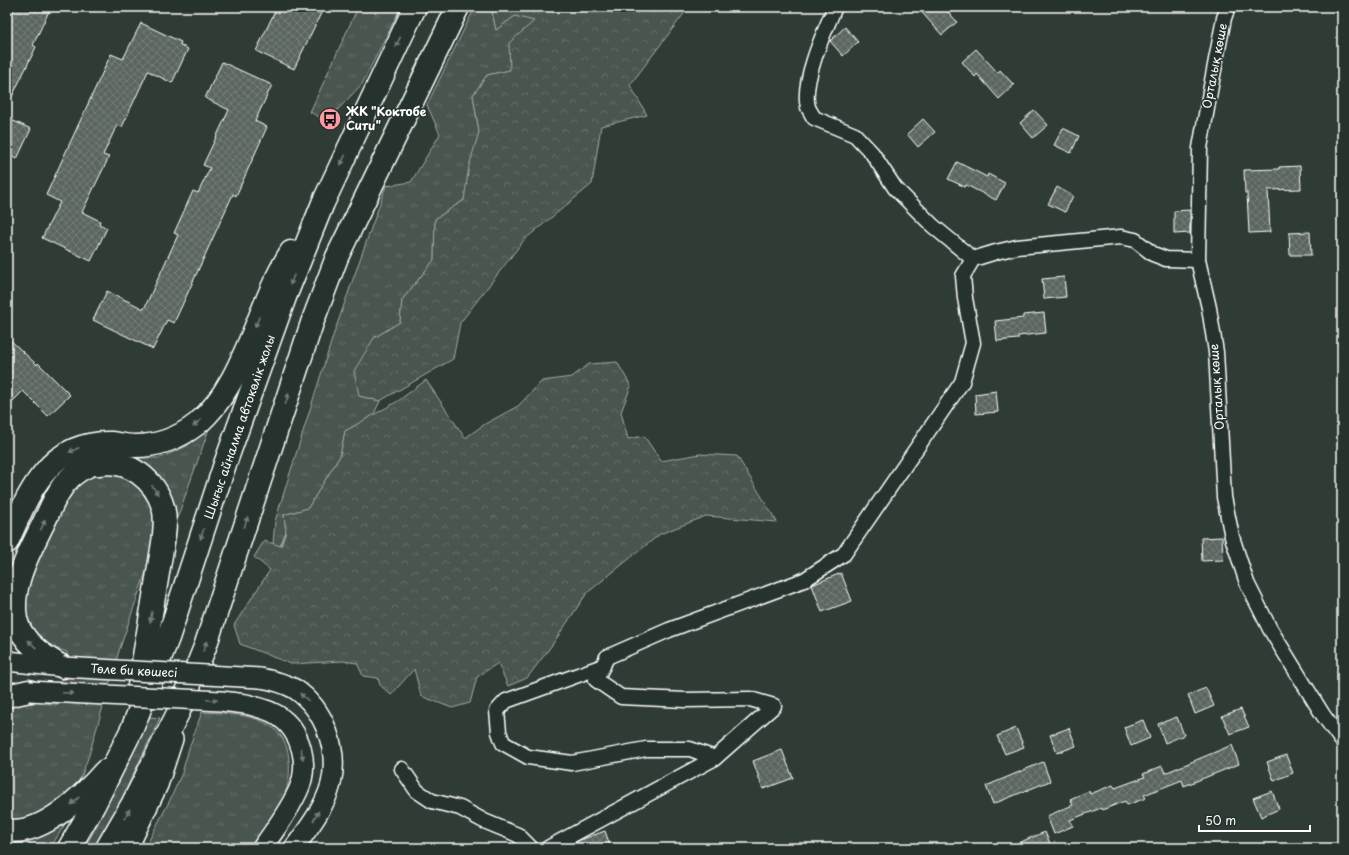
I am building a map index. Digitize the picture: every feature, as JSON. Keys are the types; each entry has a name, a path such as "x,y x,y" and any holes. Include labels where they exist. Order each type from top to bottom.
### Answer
{"main road":[{"name":"Шығыс айналма автокөлік жолы","path":"69,848 94,805 132,729 168,638 226,464 285,297 323,203 414,7"},
{"path":"107,848 133,804 179,712 205,647 312,322 337,257 458,7"},
{"path":"7,542 33,487 44,472 58,458 75,448 92,444 110,443 134,446 155,444 178,436 196,424 210,411 223,394 236,372 283,264 323,203"},
{"path":"63,667 45,656 26,638 17,620 14,602 18,583 28,557 58,492 72,476 88,466 110,462 126,466 142,475 157,490 164,508 165,529 132,729"},
{"name":"Төле би көшесі","path":"7,661 63,667 260,678 276,681 294,689 309,700 331,739 333,765 330,785 322,804 311,824 294,848"},
{"name":"Төле би көшесі","path":"7,687 29,691 222,701 262,708 277,715 289,725 299,740 303,757 302,773 299,790 288,810 262,848"},
{"path":"7,696 29,691"},
{"path":"128,848 158,785 172,742 179,712"},
{"path":"7,830 11,831 32,828 50,820 67,808 99,778 121,752"}],"street":[{"path":"836,7 822,36 808,83 808,106 814,118 855,135 872,153 895,188 933,226 973,259"},
{"name":"Орталық көше","path":"1228,7 1210,86 1200,148 1198,260 1209,308 1216,352 1224,497 1232,537 1247,583 1270,629 1322,715 1342,741"},
{"path":"548,848 715,758 774,706 750,699 685,700 621,697 596,680 607,657 669,630 804,580 844,554 962,382 973,343 963,276 973,259 1017,247 1121,237 1135,240 1153,254 1166,259 1198,260"},
{"path":"603,666 506,701 497,712 499,732 502,743 528,757 572,763 646,749 690,749 715,758"},
{"path":"402,769 417,791 432,801 460,808 484,821 518,835 531,848"}],"green space":[{"path":"358,7 401,7 362,84 327,121 310,112"},
{"path":"475,7 491,7 496,30 515,16 534,20 510,70 487,75 473,95 479,132 464,200 435,219 434,260 402,300 400,322 374,338 359,396 380,401 373,416 345,431 340,456 308,508 284,515 286,532 280,546 273,544 275,521 334,333 386,186 411,182 440,134 427,105"},
{"path":"491,7 689,7 630,85 647,115 601,126 592,184 524,240 460,323 453,359 380,401 359,396 354,371 374,338 400,322 402,300 434,260 435,219 464,200 469,166 479,132 473,95 487,75 510,70 509,43 534,21 515,16 496,30"},
{"path":"617,362 631,386 621,412 628,439 644,436 661,461 700,454 737,456 777,522 706,516 660,534 587,593 552,645 527,678 508,686 498,663 477,677 470,703 452,708 421,696 414,669 391,695 380,685 378,678 363,676 357,663 343,661 291,664 240,644 234,625 270,570 254,557 264,541 281,546 286,532 284,515 308,508 340,456 345,431 398,401 426,380 465,438 485,424 518,406 542,381 572,377 589,364"},
{"path":"210,426 172,533 133,458 160,458 187,446"},
{"path":"101,472 113,472 140,484 156,509 155,545 119,651 82,775 74,790 48,814 7,823 7,707 25,703 58,704 67,652 49,646 33,629 25,612 27,592 38,561 68,499 78,486 89,476"},
{"path":"202,712 244,716 269,725 279,733 286,745 289,760 289,778 284,796 273,817 250,848 145,848 182,773"},
{"path":"150,717 160,718 103,838 96,848 84,848 93,833"},
{"path":"67,821 50,848 7,848 7,840"}],"building":[{"path":"15,7 51,7 33,45 36,47 7,107 7,25"},
{"path":"277,7 324,7 294,69 256,51"},
{"path":"917,7 944,7 957,22 942,35"},
{"path":"141,23 181,42 180,45 188,49 172,83 148,71 122,127 117,125 103,155 109,157 82,212 100,221 99,224 107,228 91,261 42,238 60,202 46,195 111,54 123,59"},
{"path":"845,27 858,42 843,56 830,41"},
{"path":"976,49 998,73 1000,70 1014,85 999,99 977,74 975,77 962,62"},
{"path":"222,62 272,85 255,121 267,127 236,196 233,194 174,323 167,320 153,349 93,320 107,291 144,309 178,235 174,233 193,191 198,193 210,168 203,165 229,110 205,98"},
{"path":"1034,110 1048,125 1033,138 1020,123"},
{"path":"7,118 31,129 17,159 7,155"},
{"path":"923,119 935,132 918,147 907,134"},
{"path":"1063,128 1079,136 1071,153 1054,145"},
{"path":"957,162 987,177 988,174 1005,183 996,200 966,185 965,187 948,179"},
{"path":"1300,166 1301,189 1268,190 1270,232 1249,233 1244,170 1279,169 1279,167"},
{"path":"1057,187 1073,196 1065,212 1048,204"},
{"path":"1190,210 1190,233 1174,234 1174,211"},
{"path":"1310,232 1311,255 1290,255 1289,233"},
{"path":"1064,277 1066,297 1044,299 1042,279"},
{"path":"1044,313 1046,333 1018,336 1018,339 997,341 995,321 1023,318 1023,315"},
{"path":"7,337 37,365 38,363 70,395 48,416 23,391 7,407"},
{"path":"996,391 998,412 976,414 975,394"},
{"path":"1222,537 1223,560 1202,561 1201,538"},
{"path":"841,573 852,601 822,612 812,585"},
{"path":"1206,688 1214,706 1195,714 1188,695"},
{"path":"1241,709 1249,727 1230,734 1222,716"},
{"path":"1177,717 1184,735 1165,743 1158,724"},
{"path":"1143,720 1150,738 1131,746 1124,727"},
{"path":"1016,728 1024,747 1005,754 997,736"},
{"path":"1069,728 1076,746 1057,753 1050,735"},
{"path":"1232,745 1239,764 1184,786 1182,780 1144,795 1146,798 1127,805 1125,801 1102,810 1101,808 1070,820 1073,826 1054,834 1047,816 1073,805 1070,799 1089,791 1090,794 1113,785 1115,788 1145,777 1143,774 1162,766 1165,773"},
{"path":"782,750 793,778 763,789 753,761"},
{"path":"1286,755 1293,773 1274,781 1267,762"},
{"path":"1043,762 1050,781 993,804 986,786"},
{"path":"1272,791 1279,809 1261,817 1253,798"},
{"path":"605,831 611,848 566,848 580,840"},
{"path":"1045,832 1052,848 1008,848 1008,847"}],"place":[{"name":"ЖК \"Коктобе Сити\"","path":"330,119"}]}
